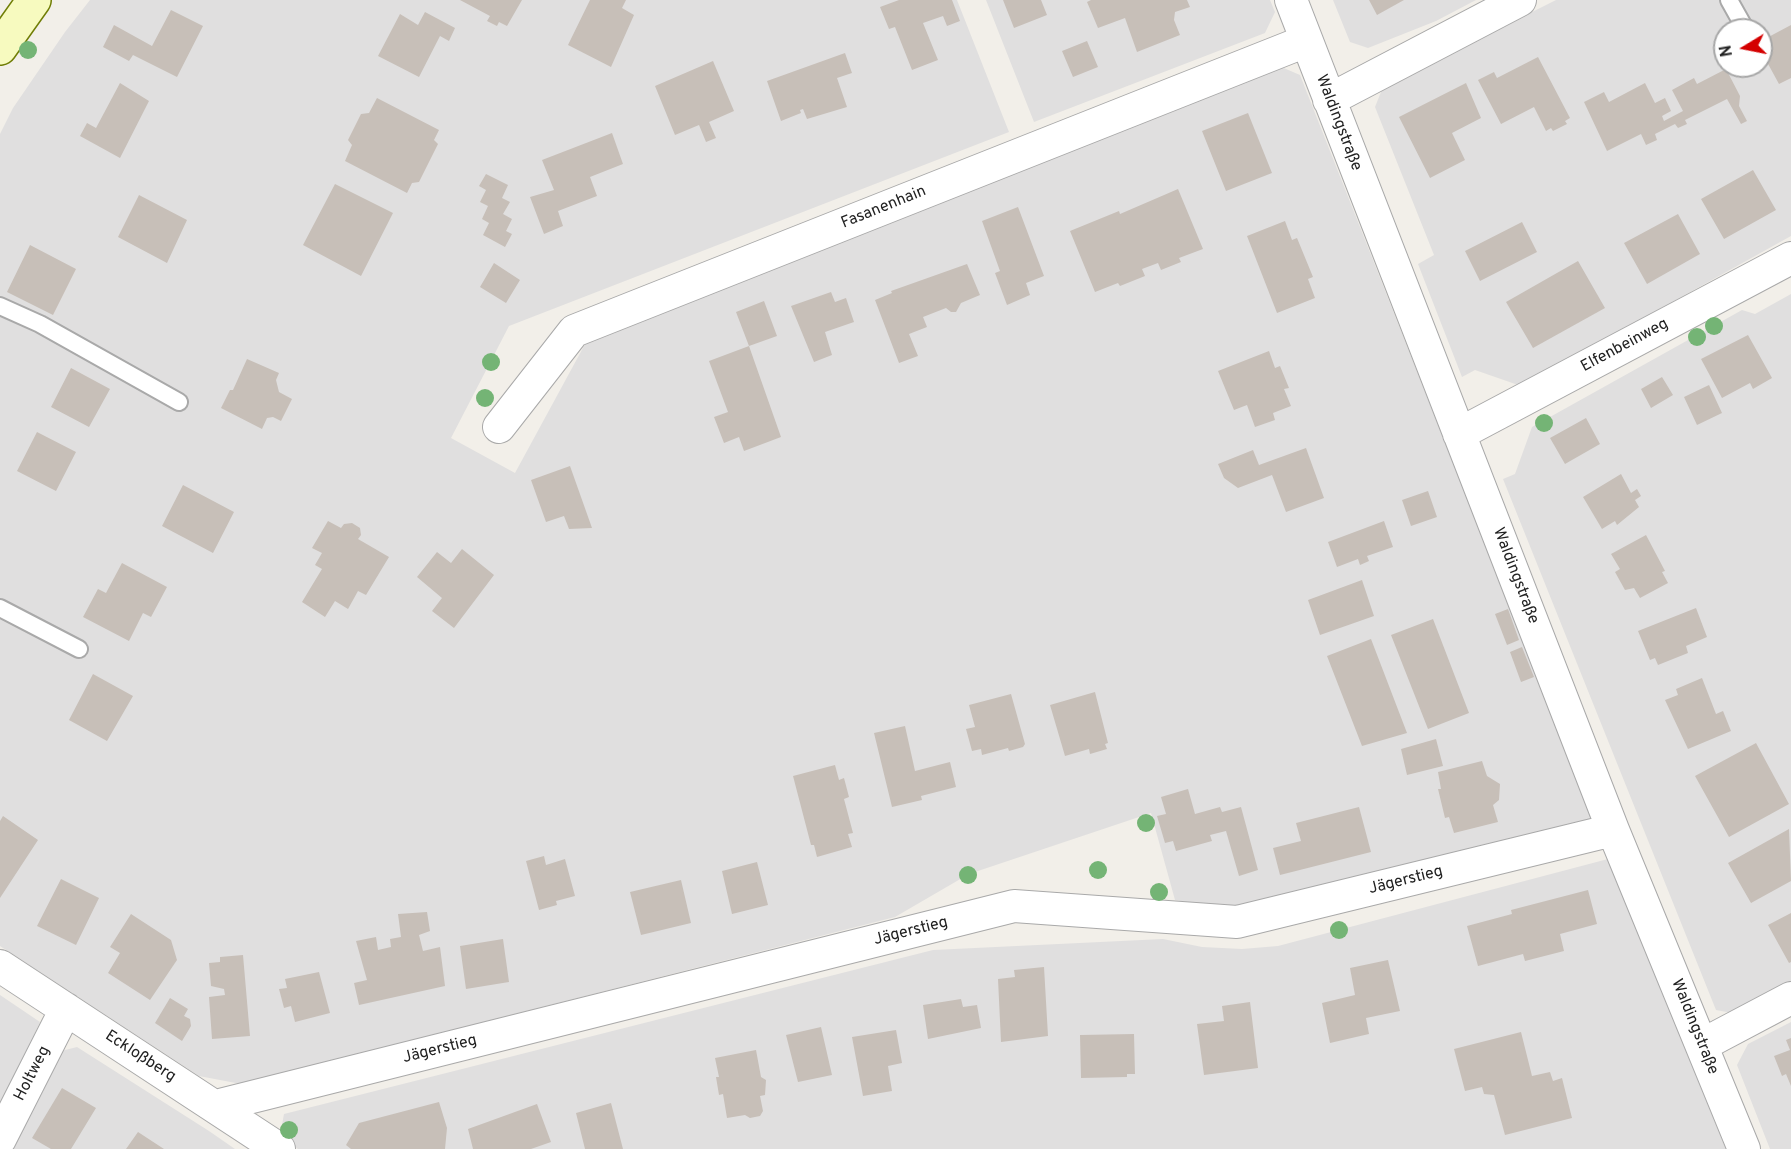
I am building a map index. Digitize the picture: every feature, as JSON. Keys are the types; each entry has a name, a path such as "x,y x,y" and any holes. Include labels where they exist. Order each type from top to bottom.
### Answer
{"main road":[{"path":"0,48 34,0"}],"street":[{"name":"Waldingstraße","path":"1291,0 1613,830 1744,1149"},
{"path":"1329,100 1520,0"},
{"name":"Fasanenhain","path":"499,427 574,331 1306,40"},
{"name":"Elfenbeinweg","path":"1459,434 1791,258"},
{"name":"Jägerstieg","path":"216,1106 1014,906 1237,922 1613,830"},
{"name":"Eckloßberg","path":"0,966 279,1149"},
{"path":"1701,1045 1791,998"},
{"name":"Holtweg","path":"0,1139 66,1010"}],"lane":[{"path":"1730,0 1739,18"},
{"path":"0,306 40,324 179,402"},
{"path":"0,608 79,649"}],"shaded area":[{"path":"90,0 957,0 1009,132 509,326 451,438 515,473 590,335 1279,66 1300,75 1594,820 1242,907 1209,906 1175,900 1151,813 969,874 895,917 241,1084 199,1076 0,946 0,134 13,108"},
{"path":"986,0 1270,0 1275,12 1265,33 1034,122"},
{"path":"1333,0 1476,0 1436,21 1368,48 1350,42"},
{"path":"1556,0 1791,0 1791,236 1521,386 1475,370 1462,377 1418,264 1434,255 1375,107 1383,87"},
{"path":"1791,294 1791,982 1732,1013 1716,1010 1503,479 1515,474 1532,427 1742,310 1755,314"},
{"path":"1608,859 1726,1149 298,1149 280,1136 284,1114 933,950 1163,939 1202,947 1242,949 1278,946"},
{"path":"0,995 40,1022 0,1109"},
{"path":"1791,1022 1791,1149 1770,1149 1737,1065 1748,1044"},
{"path":"77,1047 235,1149 12,1149 57,1052"}],"building":[{"path":"460,0 522,0 507,26 499,22 497,26 487,21 490,16"},
{"path":"590,0 626,0 622,8 634,15 611,67 568,45"},
{"path":"899,0 952,0 960,21 947,26 943,16 923,23 938,60 912,70 895,27 889,29 880,7"},
{"path":"1003,0 1041,0 1047,15 1014,28"},
{"path":"1091,0 1187,0 1190,7 1175,12 1174,20 1180,35 1137,52 1125,18 1098,28 1087,2"},
{"path":"1369,0 1404,0 1377,15"},
{"path":"171,10 203,26 177,77 133,55 129,61 103,47 114,25 152,46"},
{"path":"425,12 455,28 449,41 440,36 419,77 378,56 400,14 418,25"},
{"path":"1791,25 1791,78 1779,84 1773,73 1773,35"},
{"path":"1087,41 1098,67 1073,77 1062,51"},
{"path":"845,53 852,73 837,78 847,107 807,119 803,109 800,110 801,113 781,121 767,81"},
{"path":"1538,57 1570,118 1565,121 1567,124 1553,131 1551,128 1546,131 1534,107 1501,124 1478,80 1494,72 1497,78"},
{"path":"713,61 734,111 709,122 716,138 706,142 699,125 675,135 655,86"},
{"path":"1713,76 1713,78 1731,78 1740,96 1739,106 1747,121 1741,124 1727,99 1685,120 1687,124 1678,128 1675,124 1655,134 1657,140 1646,145 1641,134 1607,151 1584,102 1604,92 1609,102 1645,83 1655,103 1665,98 1671,111 1662,116 1664,121 1683,111 1672,90 1694,78 1697,84"},
{"path":"120,83 149,101 120,158 80,136 87,123 96,128"},
{"path":"1466,83 1481,118 1452,133 1465,160 1430,178 1399,117"},
{"path":"377,98 439,130 434,140 438,144 419,182 412,183 407,193 345,161 352,145 348,140 361,114 369,113"},
{"path":"1248,113 1272,173 1226,191 1202,131"},
{"path":"612,133 623,164 590,177 597,196 558,211 563,226 544,234 530,197 554,190 542,160"},
{"path":"1753,170 1776,210 1724,239 1701,199"},
{"path":"486,174 508,185 502,198 510,202 503,214 512,219 506,231 512,234 505,247 483,235 489,223 482,219 488,206 480,202 486,190 479,186"},
{"path":"335,184 393,213 361,276 303,245"},
{"path":"1178,189 1203,249 1179,258 1181,262 1161,270 1158,263 1142,269 1145,276 1120,286 1118,283 1095,292 1070,231 1119,211 1120,214"},
{"path":"139,195 187,220 167,263 118,237"},
{"path":"1018,207 1044,276 1026,283 1030,295 1007,305 995,273 1000,271 982,221"},
{"path":"1678,214 1700,254 1647,284 1624,243"},
{"path":"1285,221 1292,240 1297,238 1313,277 1308,279 1315,298 1277,313 1247,236"},
{"path":"1522,222 1537,252 1480,281 1465,251"},
{"path":"30,245 76,269 53,315 7,292"},
{"path":"1578,261 1605,308 1533,348 1506,302"},
{"path":"494,263 520,280 506,303 480,287"},
{"path":"967,264 980,295 961,303 956,312 951,312 946,308 923,317 927,327 909,334 918,356 899,363 875,300 892,293 891,291"},
{"path":"831,292 835,302 846,298 854,322 825,332 832,355 814,362 791,306"},
{"path":"764,301 777,336 749,346 736,312"},
{"path":"1748,335 1772,378 1753,389 1750,383 1722,398 1701,359"},
{"path":"749,346 781,437 744,451 739,437 724,443 714,417 728,412 709,361"},
{"path":"1269,351 1275,368 1280,366 1289,388 1284,389 1291,406 1273,413 1275,420 1255,427 1247,405 1234,410 1218,371"},
{"path":"247,359 279,373 276,380 279,392 292,399 281,421 273,417 267,418 262,429 221,408 230,390 233,390"},
{"path":"71,368 110,389 89,427 51,407"},
{"path":"1662,377 1673,395 1651,408 1641,389"},
{"path":"1709,385 1722,413 1697,425 1684,397"},
{"path":"1586,418 1600,444 1565,464 1550,438"},
{"path":"37,432 76,452 56,491 17,471"},
{"path":"1306,448 1324,498 1286,512 1272,475 1238,488 1224,478 1218,464 1253,450 1259,465"},
{"path":"570,466 592,528 569,529 564,516 546,522 531,480"},
{"path":"1621,474 1631,493 1637,489 1641,496 1635,500 1639,507 1617,525 1615,521 1602,529 1583,497"},
{"path":"183,485 234,512 213,553 162,526"},
{"path":"1428,491 1437,517 1411,526 1402,500"},
{"path":"328,521 341,528 344,524 352,523 360,528 361,535 358,539 389,557 366,595 358,591 348,609 335,601 325,617 302,602 322,569 315,565 322,553 312,548"},
{"path":"1384,521 1393,547 1367,556 1369,561 1360,565 1358,559 1337,567 1328,542"},
{"path":"1646,535 1665,571 1662,572 1668,583 1640,598 1634,588 1625,590 1615,572 1620,569 1611,554"},
{"path":"462,549 494,575 454,628 432,611 442,598 417,577 437,552 451,563"},
{"path":"122,563 167,587 151,617 143,613 129,641 83,617 98,589 106,593"},
{"path":"1362,580 1374,616 1320,635 1308,600"},
{"path":"1696,608 1707,637 1686,646 1688,653 1658,665 1655,658 1650,660 1638,631"},
{"path":"1508,609 1519,640 1507,645 1495,614"},
{"path":"1433,619 1469,713 1428,729 1391,635"},
{"path":"1371,639 1407,733 1362,746 1327,656"},
{"path":"1522,647 1534,677 1521,682 1510,652"},
{"path":"93,674 133,696 107,741 69,720"},
{"path":"1702,678 1716,714 1723,711 1731,731 1688,749 1665,700 1678,695 1676,689"},
{"path":"1095,692 1108,743 1105,744 1107,749 1090,754 1089,749 1065,756 1050,705"},
{"path":"1011,694 1025,744 1023,747 1009,751 1008,748 982,755 981,749 972,751 966,729 975,727 969,705"},
{"path":"905,726 915,771 950,762 956,787 921,796 922,800 892,807 874,733"},
{"path":"1436,739 1443,766 1407,775 1401,749"},
{"path":"1756,743 1789,804 1729,837 1695,776"},
{"path":"1482,761 1487,776 1500,784 1499,800 1493,805 1498,822 1454,833 1449,817 1445,818 1438,789 1441,789 1438,772"},
{"path":"835,765 839,780 844,778 849,797 844,799 853,833 848,834 852,847 817,857 814,845 811,845 793,776"},
{"path":"1188,789 1195,814 1220,807 1222,812 1241,807 1258,870 1239,876 1226,831 1210,835 1212,841 1176,851 1173,841 1165,843 1157,816 1166,814 1161,797"},
{"path":"1359,807 1371,852 1280,875 1273,848 1301,841 1296,823"},
{"path":"3,816 38,840 0,898 0,821"},
{"path":"1789,829 1791,881 1751,903 1728,863"},
{"path":"544,856 546,865 565,859 575,896 556,901 557,905 539,910 526,861"},
{"path":"757,862 768,905 732,914 722,871"},
{"path":"61,879 99,898 76,945 37,926"},
{"path":"681,880 691,923 641,935 630,892"},
{"path":"1588,890 1597,924 1560,934 1564,951 1525,961 1523,954 1478,966 1467,926 1512,914 1511,910"},
{"path":"427,912 430,931 419,935 423,951 440,947 445,986 359,1005 354,983 367,980 356,941 376,937 378,950 391,947 390,939 401,937 398,914"},
{"path":"1791,913 1791,962 1789,963 1768,925"},
{"path":"131,914 171,940 177,960 150,1000 108,973 120,953 110,947"},
{"path":"503,939 509,982 466,989 460,946"},
{"path":"243,955 250,1036 212,1039 209,997 225,995 224,989 211,986 209,963 220,962 220,957"},
{"path":"1388,960 1400,1011 1366,1018 1369,1034 1330,1043 1322,1003 1355,995 1350,968"},
{"path":"1044,967 1048,1036 1001,1042 998,979 1015,977 1014,970"},
{"path":"319,972 330,1013 295,1022 291,1006 284,1008 279,989 287,988 285,979"},
{"path":"170,998 188,1009 184,1016 190,1019 191,1026 182,1041 155,1023"},
{"path":"961,999 963,1007 977,1005 981,1028 928,1039 923,1005"},
{"path":"1250,1002 1258,1068 1204,1075 1197,1024 1224,1021 1222,1006"},
{"path":"821,1027 832,1075 798,1082 786,1035"},
{"path":"896,1030 902,1063 888,1066 892,1091 863,1096 852,1037"},
{"path":"1521,1032 1532,1076 1550,1072 1553,1081 1562,1078 1572,1118 1505,1135 1494,1095 1484,1094 1482,1087 1465,1091 1454,1049"},
{"path":"1134,1034 1135,1074 1127,1074 1127,1077 1081,1078 1080,1035"},
{"path":"1791,1038 1791,1086 1786,1074 1782,1076 1774,1056 1790,1050 1786,1040"},
{"path":"756,1050 761,1077 766,1080 765,1095 760,1096 763,1111 760,1116 750,1118 745,1115 727,1118 723,1094 719,1095 716,1077 719,1077 715,1058"},
{"path":"62,1088 96,1108 71,1149 51,1149 32,1138"},
{"path":"439,1102 447,1128 445,1149 351,1149 346,1145 359,1123"},
{"path":"611,1103 623,1149 585,1149 576,1113"},
{"path":"537,1104 551,1142 531,1149 473,1149 468,1129"},
{"path":"138,1132 164,1149 126,1149"}]}
